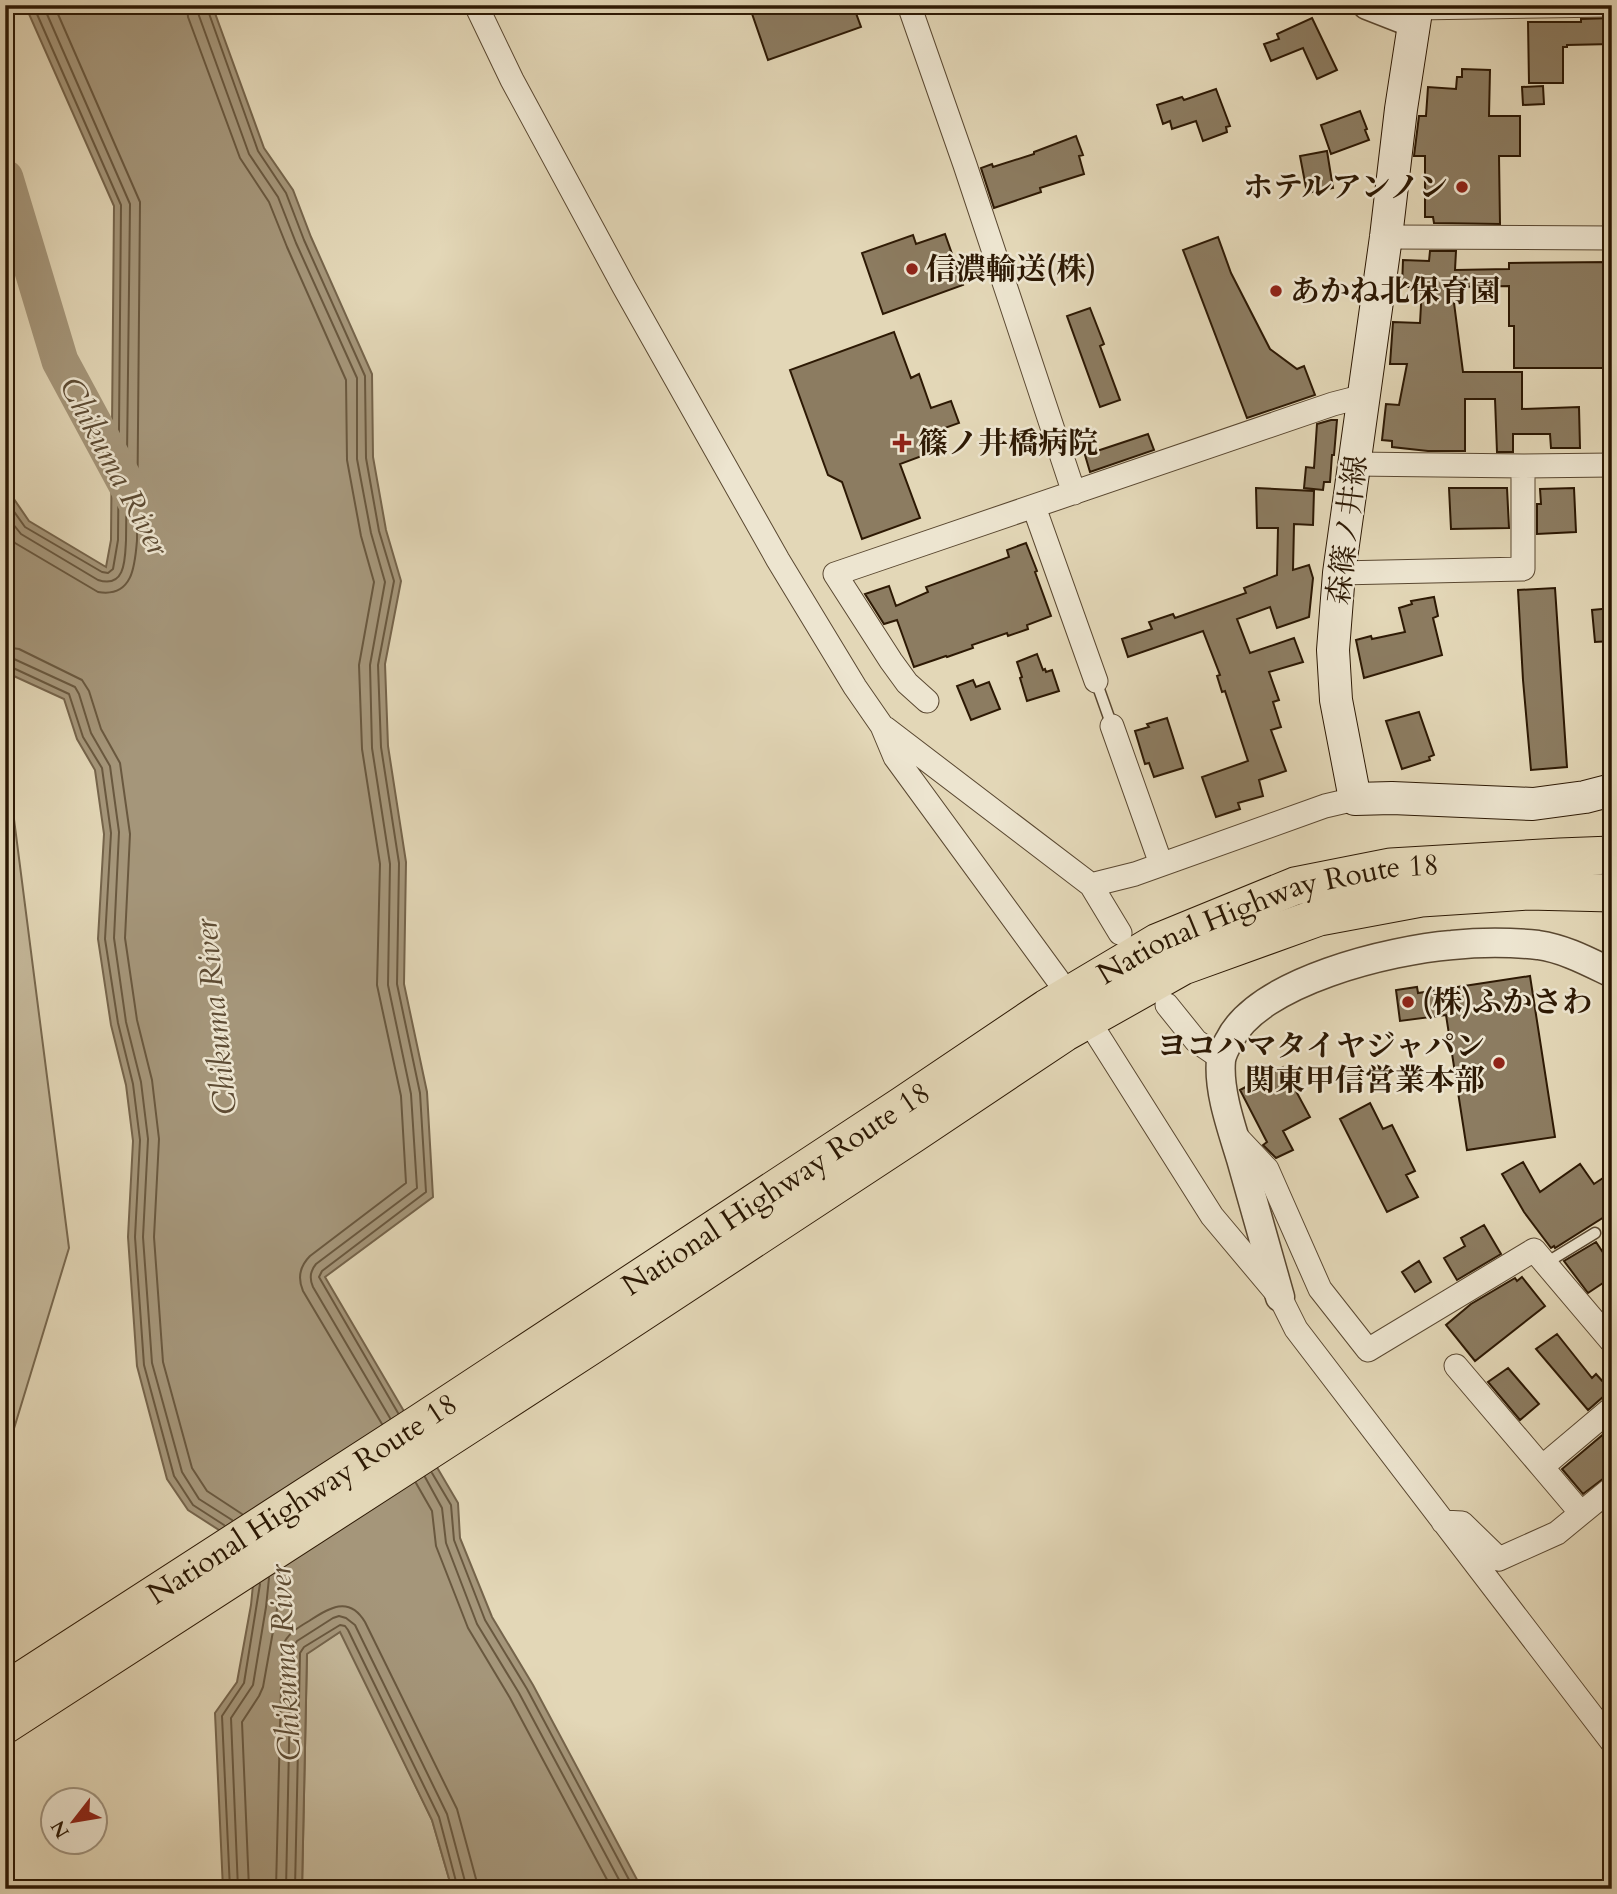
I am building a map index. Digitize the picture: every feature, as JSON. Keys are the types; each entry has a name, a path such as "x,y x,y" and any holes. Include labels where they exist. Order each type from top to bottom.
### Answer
{"highway":[{"name":"National Highway Route 18","path":"5,1725 913,1134 1158,942 1295,886 1391,867 1612,855"},
{"name":"National Highway Route 18","path":"5,1691 467,1392 891,1112 1067,1014 1183,966 1319,917 1421,898 1528,891 1612,893"}],"main road":[{"name":"森篠ノ井線","path":"1355,799 1336,700 1333,650 1339,573 1416,12"},
{"path":"1355,799 1533,804 1585,797 1612,790"}],"street":[{"path":"476,5 512,80 624,287 778,560 855,687 882,726 895,757 1067,1014 1212,1216 1280,1297"},
{"path":"909,5 1074,493"},
{"path":"1367,5 1416,12 1609,5"},
{"path":"1386,237 1612,238"},
{"path":"927,701 907,683 891,662 835,575 1364,396"},
{"path":"1354,464 1612,465"},
{"path":"1339,573 1523,569 1522,466"},
{"path":"1034,507 1097,681"},
{"path":"882,726 1091,886 1120,933"},
{"path":"1112,726 1161,864"},
{"path":"1091,886 1135,874 1303,813 1355,799"},
{"path":"1612,973 1563,950 1536,945 1451,945 1383,957 1319,976 1273,997 1251,1013 1233,1033 1221,1058 1223,1096 1233,1133 1280,1297 1296,1329 1612,1742"},
{"path":"1167,1005 1196,1041 1221,1058"},
{"path":"1233,1133 1267,1169 1321,1289 1368,1350 1534,1250 1612,1342"},
{"path":"1457,1366 1581,1513"},
{"path":"1542,1467 1612,1408"},
{"path":"1443,1522 1462,1523 1499,1559 1557,1533 1581,1513 1609,1496"}],"lane":[{"path":"1097,681 1112,726"},
{"path":"1546,1264 1595,1233"}],"shaded area":[{"path":"5,749 69,1248 5,1458"},
{"path":"5,1516 13,1636 5,1640"},
{"path":"341,1631 432,1820 452,1889 302,1889 307,1653"}],"water":[{"path":"25,5 212,5 264,148 293,190 372,374 373,457 386,530 401,581 385,664 388,746 406,862 404,984 427,1092 433,1197 325,1277 458,1503 460,1538 492,1617 533,1685 642,1889 452,1889 432,1820 340,1632 307,1654 302,1889 223,1889 215,1713 237,1682 251,1605 256,1554 188,1510 167,1479 137,1366 128,1237 133,1141 126,1085 111,1025 98,939 104,834 95,770 77,739 64,699 5,672 5,486 29,521 106,567 111,540 114,206"}],"building":[{"path":"749,5 853,5 861,27 768,60"},
{"path":"1312,18 1337,70 1317,79 1303,48 1271,61 1264,44 1279,39 1277,34"},
{"path":"1612,18 1612,44 1563,47 1563,83 1529,83 1528,22 1581,22 1581,19"},
{"name":"ホテルアンノン","path":"1462,69 1490,70 1489,116 1520,116 1520,156 1499,156 1500,224 1434,223 1433,217 1425,217 1425,156 1414,156 1419,116 1426,116 1428,87 1456,89 1457,77 1462,77"},
{"path":"1543,86 1544,104 1523,105 1522,87"},
{"path":"1216,89 1230,126 1226,127 1227,132 1203,141 1196,121 1172,129 1170,121 1163,124 1157,105 1182,97 1184,100"},
{"path":"1360,111 1369,140 1331,154 1321,125"},
{"path":"1076,136 1083,155 1079,156 1084,174 1040,188 1041,192 994,208 981,168 1034,154"},
{"path":"1327,151 1333,188 1307,193 1300,156"},
{"name":"信濃輸送(株)","path":"945,234 963,285 883,314 862,253 913,235 916,244"},
{"path":"1218,237 1231,273 1270,349 1297,369 1304,366 1315,395 1247,418 1183,250"},
{"path":"1430,251 1456,251 1455,270 1509,269 1509,263 1612,262 1612,368 1514,368 1514,326 1509,326 1509,286 1454,287 1463,372 1522,372 1522,409 1579,407 1580,448 1551,448 1550,434 1513,434 1513,452 1497,452 1495,399 1465,399 1465,451 1392,447 1392,441 1382,440 1386,404 1399,405 1407,364 1390,364 1393,322 1420,323 1422,287 1402,287 1403,260 1429,261"},
{"path":"1090,308 1104,344 1100,346 1120,400 1100,407 1067,316"},
{"path":"894,332 911,378 919,374 931,408 951,401 959,423 939,430 946,447 900,464 920,518 862,539 842,482 828,475 790,370"},
{"path":"1337,420 1330,482 1324,482 1323,490 1304,488 1306,467 1314,468 1317,424"},
{"path":"1148,434 1154,450 1090,472 1085,455"},
{"path":"1256,488 1314,491 1313,525 1294,524 1293,570 1309,565 1313,578 1309,617 1277,628 1270,607 1237,619 1250,653 1294,638 1303,662 1269,672 1279,700 1273,702 1281,727 1271,730 1286,771 1259,780 1263,796 1238,803 1240,809 1216,817 1202,777 1248,761 1203,631 1128,657 1122,639 1152,629 1149,622 1173,614 1175,618 1246,593 1244,588 1277,575 1278,528 1257,528"},
{"path":"1449,488 1507,488 1509,528 1451,529"},
{"path":"1574,488 1576,532 1537,534 1540,489"},
{"path":"1026,543 1051,616 1027,625 1028,629 972,645 973,648 947,657 914,667 897,620 884,624 865,594 889,586 896,606 928,592 926,587 1009,557 1007,550"},
{"path":"1555,588 1567,767 1531,770 1518,590"},
{"path":"1434,597 1438,616 1433,618 1442,655 1364,678 1356,640 1405,632 1399,608 1412,604 1411,601"},
{"path":"1612,608 1612,641 1595,642 1592,610"},
{"path":"1037,654 1043,670 1052,670 1059,691 1027,701 1017,662"},
{"path":"973,680 976,687 989,682 1000,709 971,720 957,686"},
{"path":"1419,712 1434,755 1429,757 1430,760 1402,769 1386,721"},
{"path":"1167,718 1183,768 1154,777 1149,763 1145,764 1135,731"},
{"name":"ヨコハマタイヤジャパン 関東甲信営業本部","path":"1530,976 1555,1137 1467,1150 1446,1015 1400,1021 1396,990 1417,987 1418,993"},
{"path":"1283,1067 1310,1117 1283,1131 1293,1150 1276,1158 1263,1145 1267,1142 1240,1090"},
{"path":"1370,1103 1383,1129 1392,1125 1415,1171 1406,1175 1418,1197 1387,1212 1340,1119"},
{"path":"1523,1162 1540,1192 1580,1164 1594,1184 1612,1172 1612,1212 1551,1248 1524,1212 1502,1174"},
{"path":"1484,1225 1501,1254 1457,1280 1444,1258 1465,1246 1461,1238"},
{"path":"1596,1242 1612,1266 1612,1277 1588,1293 1564,1261"},
{"path":"1419,1261 1431,1282 1415,1292 1402,1272"},
{"path":"1522,1277 1545,1306 1475,1361 1446,1325 1471,1304 1515,1278 1517,1281"},
{"path":"1557,1334 1592,1378 1596,1374 1605,1384 1612,1378 1612,1394 1603,1397 1588,1410 1536,1349"},
{"path":"1508,1368 1539,1404 1520,1420 1488,1382"},
{"path":"1612,1427 1612,1472 1583,1494 1562,1469"}],"waterway":[{"name":"Chikuma River","path":"5,178 60,361 135,500"}],"place":[{"name":"ホテルアンノン","path":"1462,187"},
{"name":"信濃輸送(株)","path":"912,269"},
{"name":"あかね北保育園","path":"1276,291"},
{"name":"篠ノ井橋病院","path":"902,443"},
{"name":"(株)ふかさわ","path":"1408,1002"},
{"name":"ヨコハマタイヤジャパン 関東甲信営業本部","path":"1499,1063"}]}
